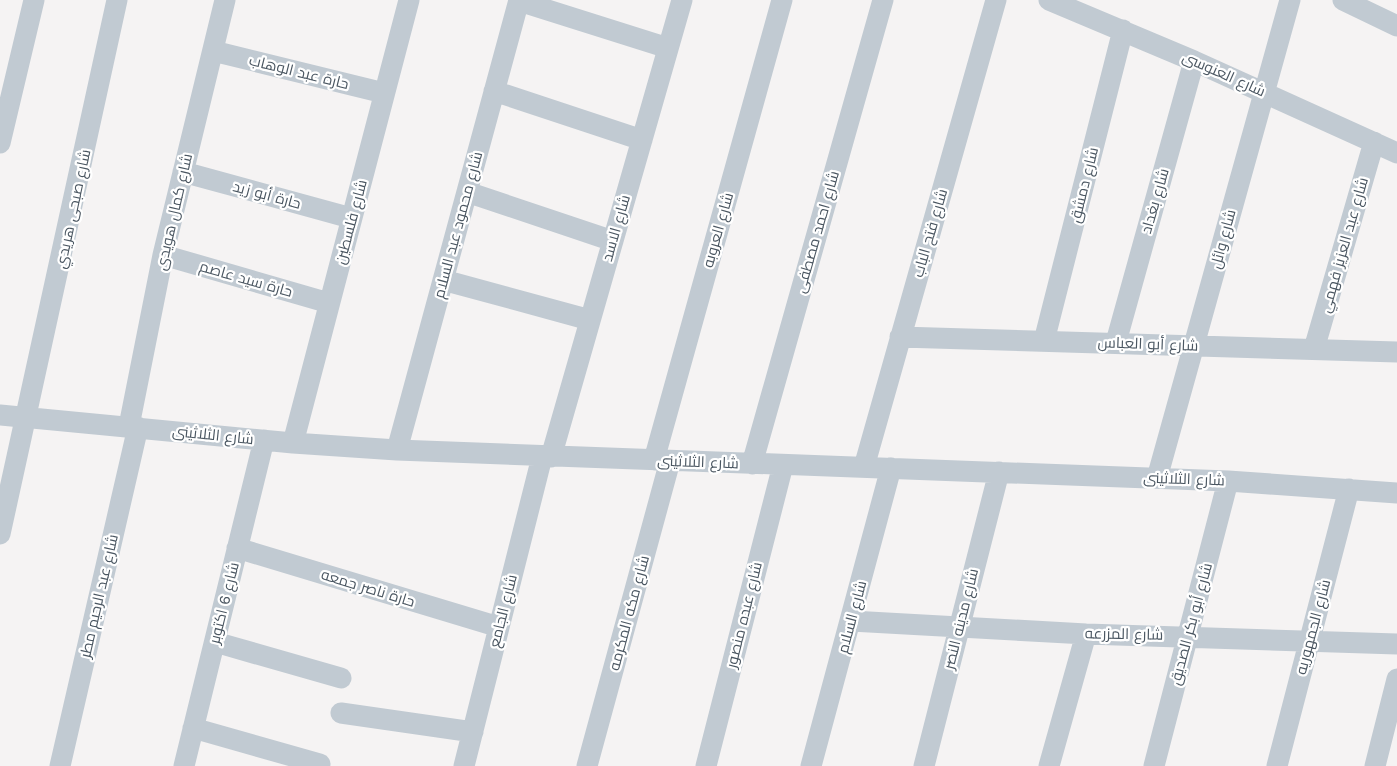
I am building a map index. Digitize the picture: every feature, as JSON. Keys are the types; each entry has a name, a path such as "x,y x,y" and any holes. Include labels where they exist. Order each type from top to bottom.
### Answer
{"street":[{"path":"0,142 34,0"},
{"name":"شارع صبحى هريدي","path":"0,534 28,417 117,0"},
{"name":"شارع كمال هويدى","path":"133,426 163,255 225,0"},
{"path":"519,0 668,48"},
{"name":"شارع محمود عبد السلام","path":"397,450 519,0"},
{"name":"شارع الاسد","path":"547,457 590,321 682,0"},
{"name":"شارع العروبه","path":"662,461 783,0"},
{"name":"شارع احمد مصطفى","path":"752,464 883,0"},
{"name":"شارع فتح الباب","path":"864,467 996,0"},
{"name":"شارع العنوسى","path":"1048,0 1194,61 1397,153"},
{"name":"شارع وائل","path":"1157,478 1290,0"},
{"name":"شارع فلسطين","path":"292,443 384,93 404,1"},
{"path":"1351,2 1397,26"},
{"name":"شارع دمشق","path":"1044,341 1123,30"},
{"name":"حارة عبد الوهاب","path":"213,51 384,93"},
{"name":"شارع بغداد","path":"1116,342 1194,61"},
{"path":"494,91 642,140"},
{"name":"شارع عبد العزيز فهمي","path":"1314,349 1374,142"},
{"name":"حارة أبو زيد","path":"183,172 351,218"},
{"path":"467,192 613,241"},
{"name":"حارة سيد عاصم","path":"163,255 329,303"},
{"path":"443,280 590,321"},
{"name":"شارع أبو العباس","path":"900,337 1397,352"},
{"name":"شارع الثلاثينى","path":"0,415 292,443 397,450 1228,481 1397,493"},
{"name":"شارع عبد الرحيم مطر","path":"60,766 133,426"},
{"name":"شارع 6 اكتوبر","path":"184,766 264,440"},
{"name":"شارع الجامع","path":"464,766 499,627 547,457"},
{"name":"شارع مكه المكرمه","path":"587,766 662,461"},
{"name":"شارع عبده منصور","path":"705,766 783,465"},
{"name":"شارع السلام","path":"811,766 891,468"},
{"name":"شارع مدينه النصر","path":"924,766 999,472"},
{"name":"شارع أبو بكر الصديق","path":"1154,766 1228,481"},
{"name":"شارع الجمهوريه","path":"1276,766 1349,489"},
{"name":"حارة ناصر جمعه","path":"237,548 499,627"},
{"name":"شارع المزرعه","path":"851,621 1086,634 1397,644"},
{"path":"1049,766 1086,634"},
{"path":"215,642 341,678"},
{"path":"1375,766 1397,679"},
{"path":"341,713 473,732"},
{"path":"193,728 320,764"}]}
